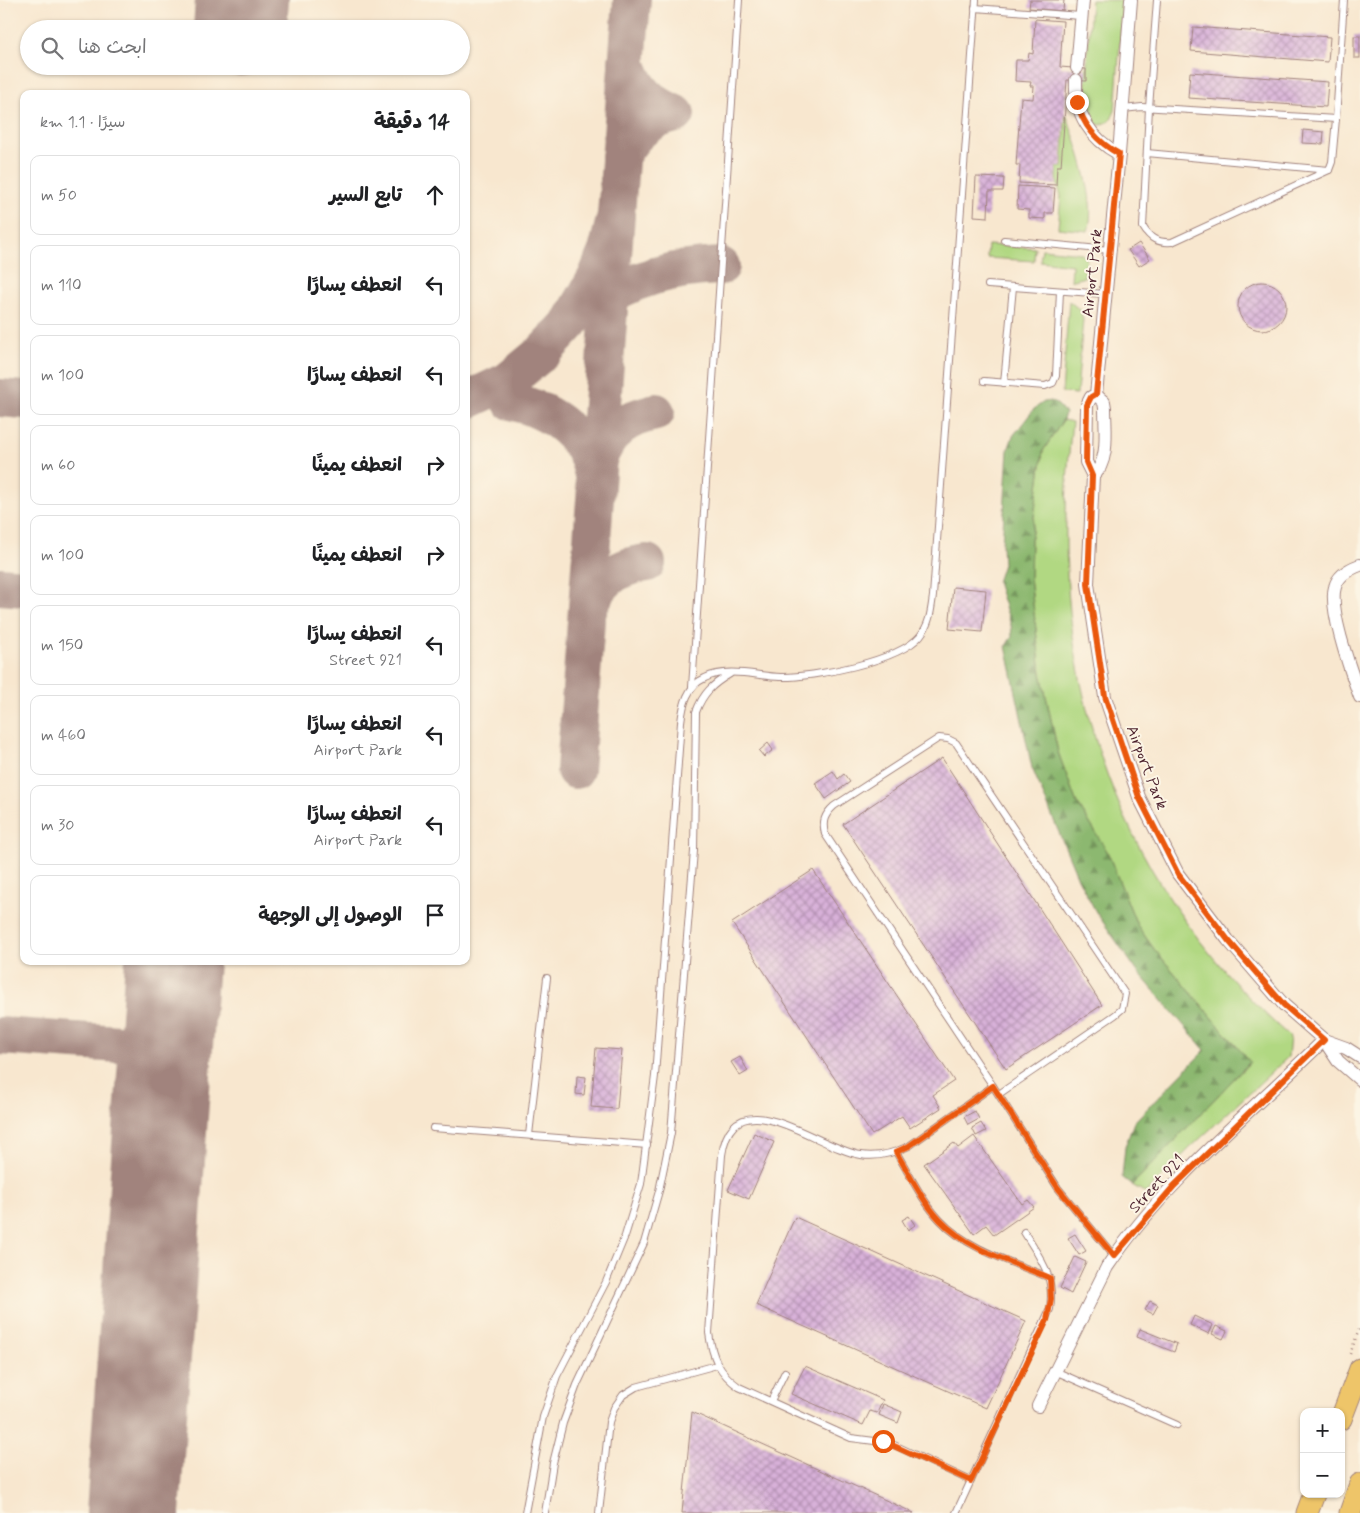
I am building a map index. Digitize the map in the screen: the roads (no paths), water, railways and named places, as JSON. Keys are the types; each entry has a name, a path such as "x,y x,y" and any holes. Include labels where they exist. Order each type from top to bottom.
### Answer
{"highway":[{"path":"1345,1409 1360,1369"},
{"path":"1350,1513 1360,1484"},
{"path":"1307,1513 1313,1498"}],"street":[{"path":"1083,0 1077,74 1077,102 1083,120 1098,140 1119,154"},
{"name":"Airport Park","path":"1096,394 1123,109 1131,0"},
{"name":"Airport Park","path":"1096,394 1091,397 1087,405 1086,462 1092,476 1088,584 1105,696 1139,797 1178,874 1228,940 1284,1005 1324,1040 1338,1061 1360,1080"},
{"name":"Airport Park","path":"1092,476 1099,471 1104,456 1104,402 1096,394"},
{"path":"1360,565 1349,568 1339,578 1334,588 1335,610 1344,648 1360,696"},
{"name":"Airport Park","path":"1324,1040 1346,1048 1360,1057"},
{"name":"Street 921","path":"1038,1406 1114,1256 1174,1186 1324,1040"}],"lane":[{"path":"692,687 739,0"},
{"path":"525,1513 543,1417 557,1376 606,1282 625,1236 641,1184 655,1076 681,722 686,697 692,687 703,678 717,673 802,676 848,668 889,655 908,646 920,636 928,622 934,586 976,0"},
{"path":"1157,0 1149,108 1144,227 1148,235 1155,241 1164,243 1172,242 1329,170 1332,162 1336,119 1344,0"},
{"path":"975,8 1081,16"},
{"path":"1123,109 1149,108 1336,119"},
{"path":"1147,153 1329,170"},
{"path":"1004,240 1110,250"},
{"path":"988,285 1105,294"},
{"path":"1004,383 1013,287"},
{"path":"984,381 1045,386 1055,381 1060,291"},
{"path":"545,1513 553,1463 563,1423 577,1385 644,1243 659,1191 671,1132 690,905 694,851 696,712 708,689 731,673"},
{"path":"999,1094 1122,1010 1124,994 956,743 948,739 939,738 834,806 826,814 823,824 824,834 999,1094 1058,1188 1114,1256"},
{"path":"529,1135 547,978"},
{"path":"971,1481 890,1443 851,1438 731,1381 717,1365 711,1350 709,1333 722,1155 726,1135 730,1129 742,1119 758,1117 860,1155 878,1156 896,1152 909,1146 993,1086"},
{"path":"433,1128 647,1145"},
{"path":"896,1152 940,1220 958,1236 978,1247 1050,1278"},
{"path":"956,1513 1047,1320 1051,1299 1050,1278 1047,1269 1024,1232"},
{"path":"599,1513 609,1422 614,1408 623,1395 636,1387 717,1365"},
{"path":"1055,1371 1177,1425"},
{"path":"771,1401 785,1372"}]}
